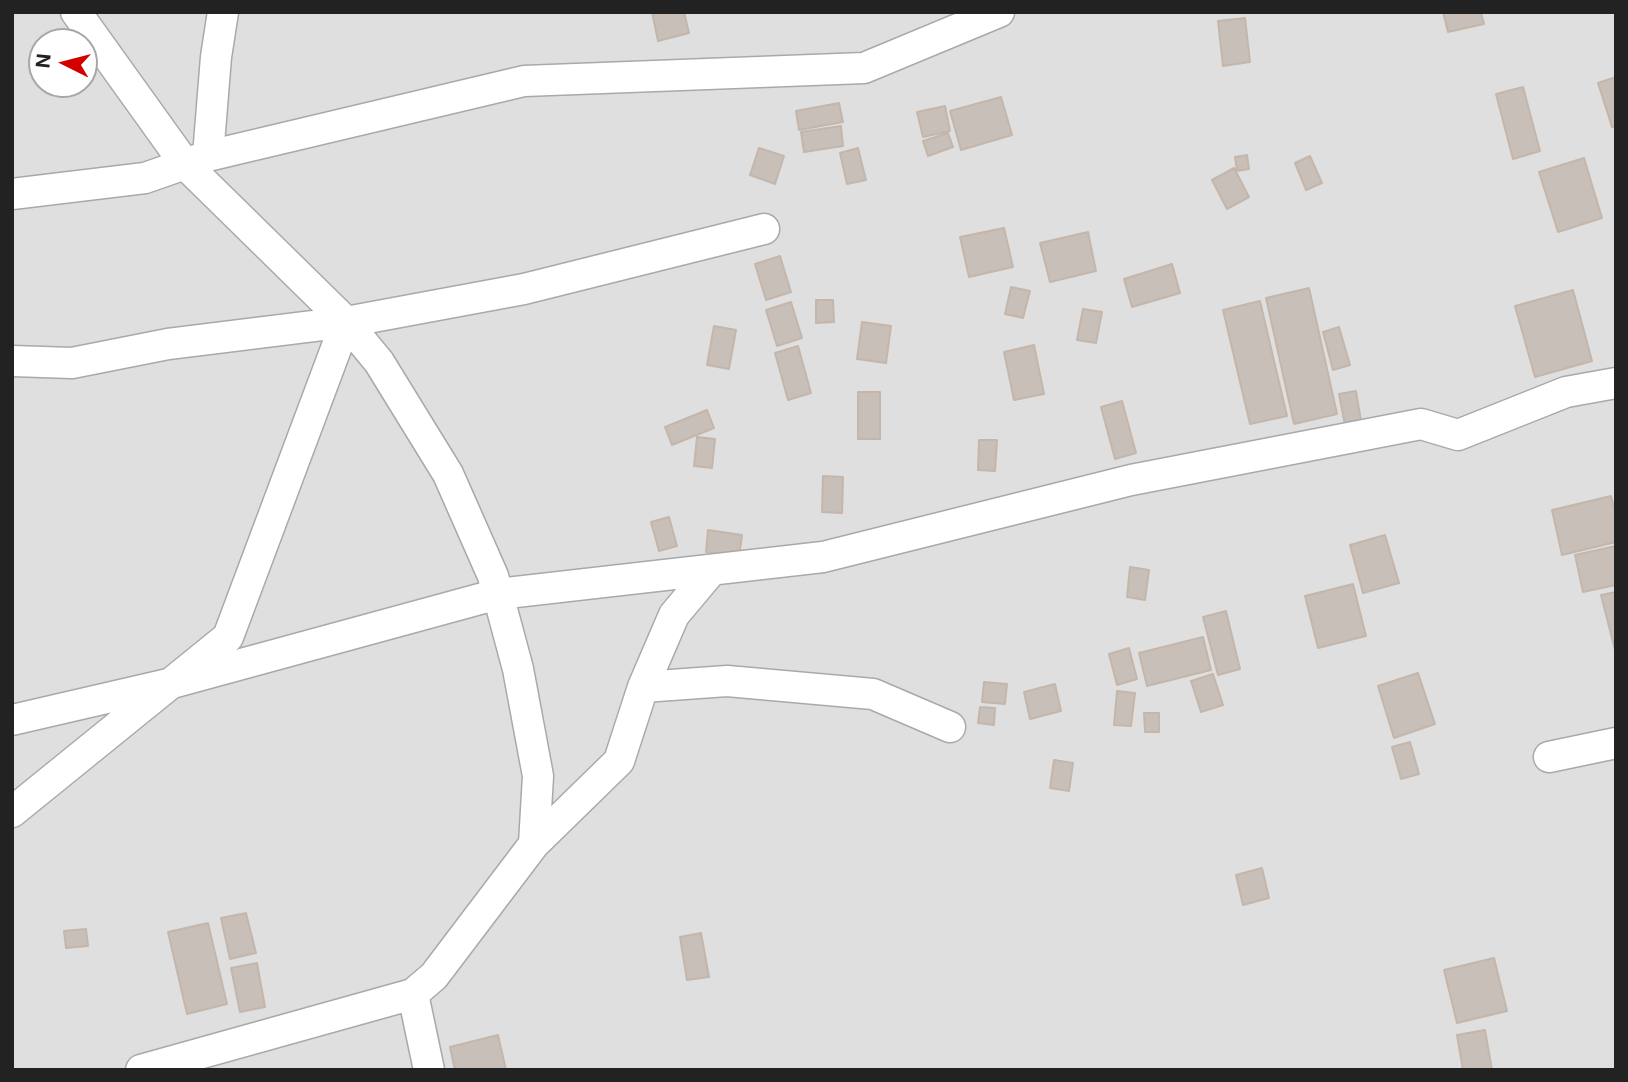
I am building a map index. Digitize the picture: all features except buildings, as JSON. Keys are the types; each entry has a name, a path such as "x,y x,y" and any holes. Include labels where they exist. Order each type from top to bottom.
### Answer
{"street":[{"path":"76,12 197,160 346,322 379,362 448,474 498,594 518,669 538,776 534,844"},
{"path":"197,160 223,12"},
{"path":"12,194 145,178 197,160 524,81 864,68 999,12"},
{"path":"12,361 72,363 168,345 346,322 524,289 764,229"},
{"path":"12,812 228,637 346,322"},
{"path":"12,720 172,683 498,594 823,557 1131,480 1421,424 1458,435 1566,392 1616,383"},
{"path":"141,1070 413,994 434,976 534,844 619,761 643,687 674,615 711,571"},
{"path":"643,687 727,681 873,694 950,727"},
{"path":"1549,757 1616,743"},
{"path":"413,994 429,1070"}],"shaded area":[{"path":"12,12 1616,12 1616,1070 12,1070"}]}
